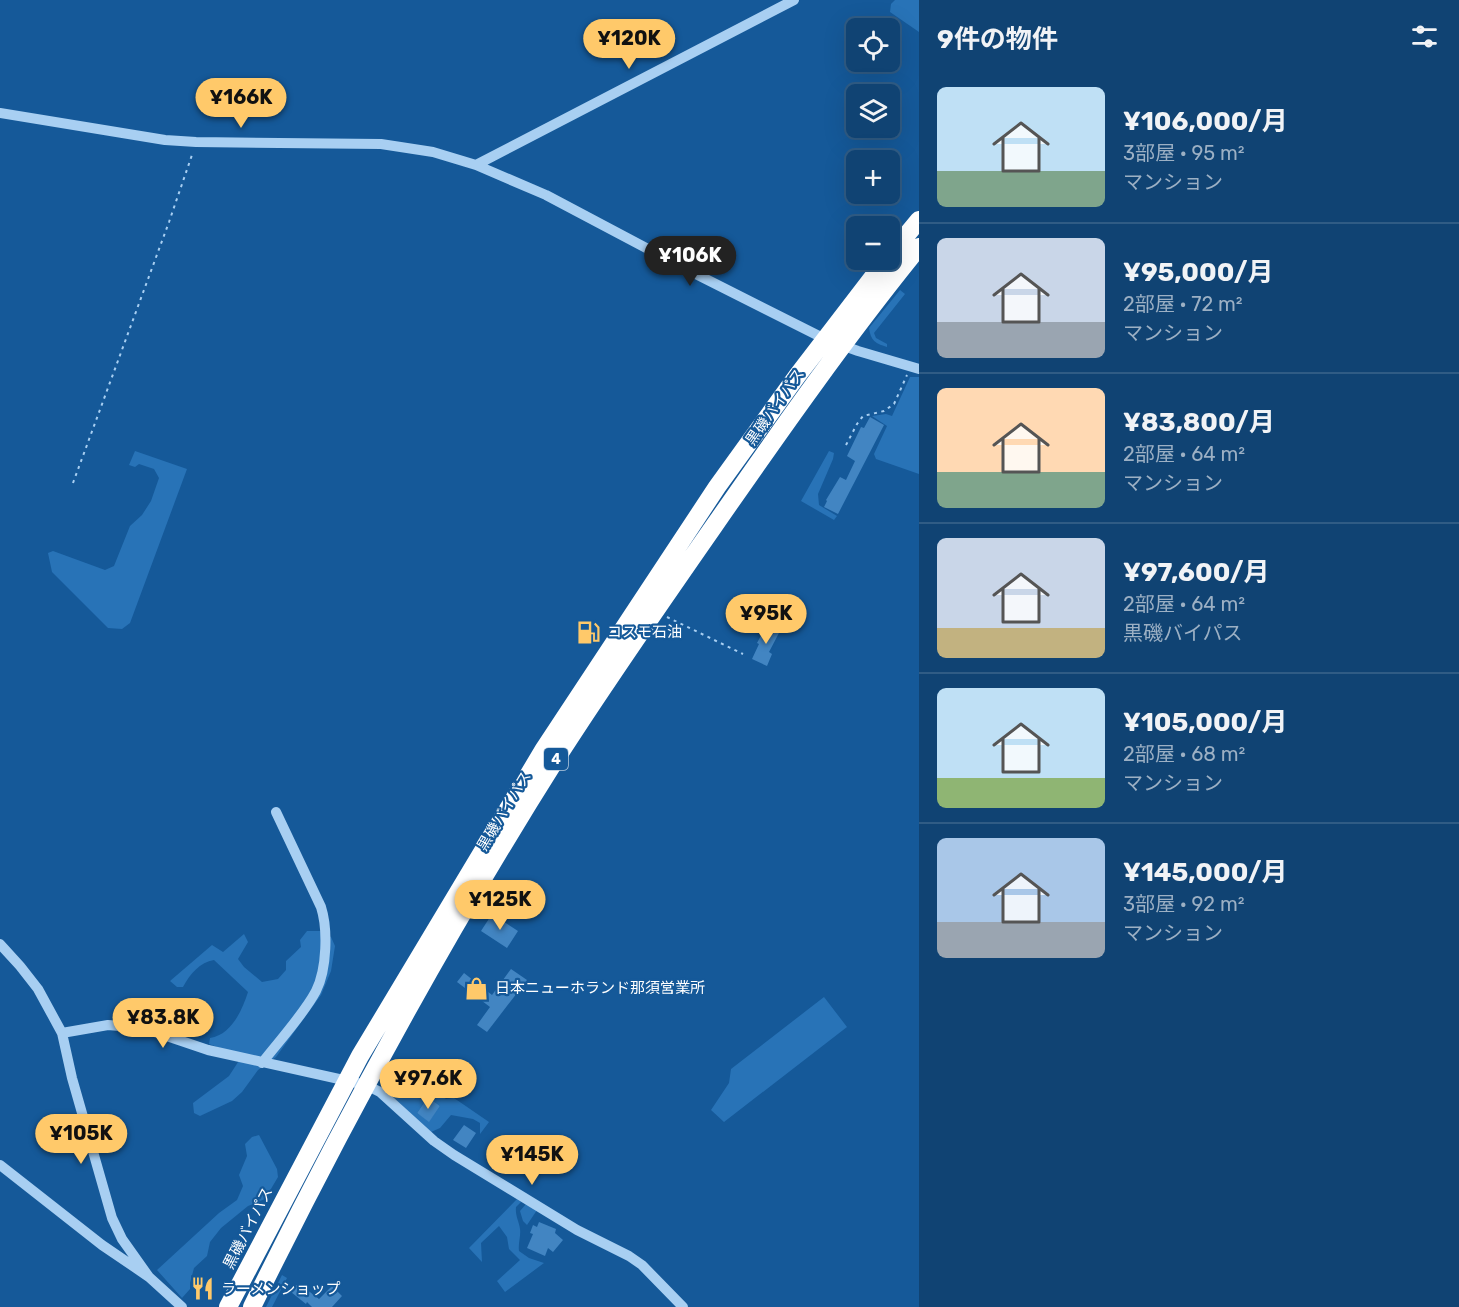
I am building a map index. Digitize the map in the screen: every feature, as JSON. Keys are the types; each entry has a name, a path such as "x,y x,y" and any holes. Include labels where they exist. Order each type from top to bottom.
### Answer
{"highway":[{"path":"900,243 919,220"},
{"name":"黒磯バイパス","path":"228,1307 347,1081 544,749 717,487 833,343 919,247"},
{"name":"黒磯バイパス","path":"252,1307 312,1185 479,885 559,755 880,270"}],"street":[{"path":"476,165 794,0"},
{"path":"0,113 134,136 196,142 381,144 433,152 476,165 546,195 833,343 915,368"},
{"path":"262,1063 317,990 326,942 326,923 321,907 276,812"},
{"path":"0,944 38,989 62,1033 72,1078 112,1218 122,1239 148,1277"},
{"path":"62,1033 108,1025 143,1028 208,1050 366,1085 380,1092 420,1129 454,1155 577,1230 642,1265 682,1307"},
{"path":"0,1165 102,1245 148,1277 182,1307"}],"path":[{"path":"74,483 196,142"},
{"path":"846,445 856,424 863,416 884,411 894,404 915,368"},
{"path":"655,612 742,654"}],"shaded area":[{"path":"895,0 919,0 919,32 890,12 891,4"},
{"path":"900,290 905,294 874,333 876,338 887,344 887,347 874,341 869,328"},
{"path":"910,377 919,377 919,474 876,459 874,454 887,426 872,416 886,414 892,416"},
{"path":"135,451 187,469 130,623 122,629 108,628 52,572 48,553 53,551 105,570 114,566 130,526 142,515 151,501 159,478 154,469 139,464 135,467 129,465"},
{"path":"829,451 834,453 833,459 818,494 819,505 837,516 834,520 801,501"},
{"path":"307,931 321,931 331,937 335,946 331,971 321,995 276,1057 258,1070 242,1092 232,1101 200,1116 194,1113 193,1103 229,1076 242,1056 209,1044 210,1038 224,1032 235,1021 248,992 214,960 196,969 183,987 177,987 170,981 212,945 223,952 244,934 248,942 238,959 244,967 262,982 278,979 286,970 286,961 301,947 300,940"},
{"path":"824,997 847,1027 724,1122 711,1110 729,1083 731,1069"},
{"path":"399,1065 446,1099 454,1098 489,1122 480,1134 480,1123 473,1119 451,1115 440,1128 431,1132 381,1086 393,1078","holes":["428,1097 440,1106 429,1121 417,1113"]},
{"path":"259,1135 277,1169 278,1177 265,1199 248,1206 221,1228 210,1242 207,1256 194,1268 190,1289 182,1298 157,1270 219,1213 237,1200 243,1186 239,1175 247,1156 245,1144 252,1137"},
{"path":"517,1199 521,1202 516,1207 520,1229 519,1251 529,1258 544,1263 505,1292 497,1281 520,1260 509,1249 507,1237 499,1226 481,1243 482,1262 469,1248"},
{"path":"526,1204 537,1210 527,1225 520,1211"},
{"path":"282,1275 287,1278 272,1307 266,1307"}],"building":[{"path":"870,417 884,425 838,514 824,507 826,500 840,477 846,480 855,461 847,456 861,427 864,428"},
{"path":"767,624 780,631 769,652 772,654 767,666 752,659"},
{"path":"492,914 518,931 507,948 481,931"},
{"path":"511,969 527,980 487,1032 477,1025 490,1007 457,982 464,973 492,995"},
{"path":"428,1097 440,1106 429,1122 417,1113"},
{"path":"464,1125 476,1133 466,1148 453,1140"},
{"path":"539,1222 556,1229 555,1233 563,1240 553,1252 548,1248 545,1256 527,1248 533,1234 530,1233 533,1225 537,1227"},
{"path":"296,1285 301,1288 302,1286 319,1299 332,1286 342,1296 332,1307 312,1307 291,1292"}],"place":[{"name":"コスモ石油","path":"589,632"},
{"name":"日本ニューホランド那須営業所","path":"477,988"},
{"name":"ラーメンショップ","path":"203,1289"}]}
